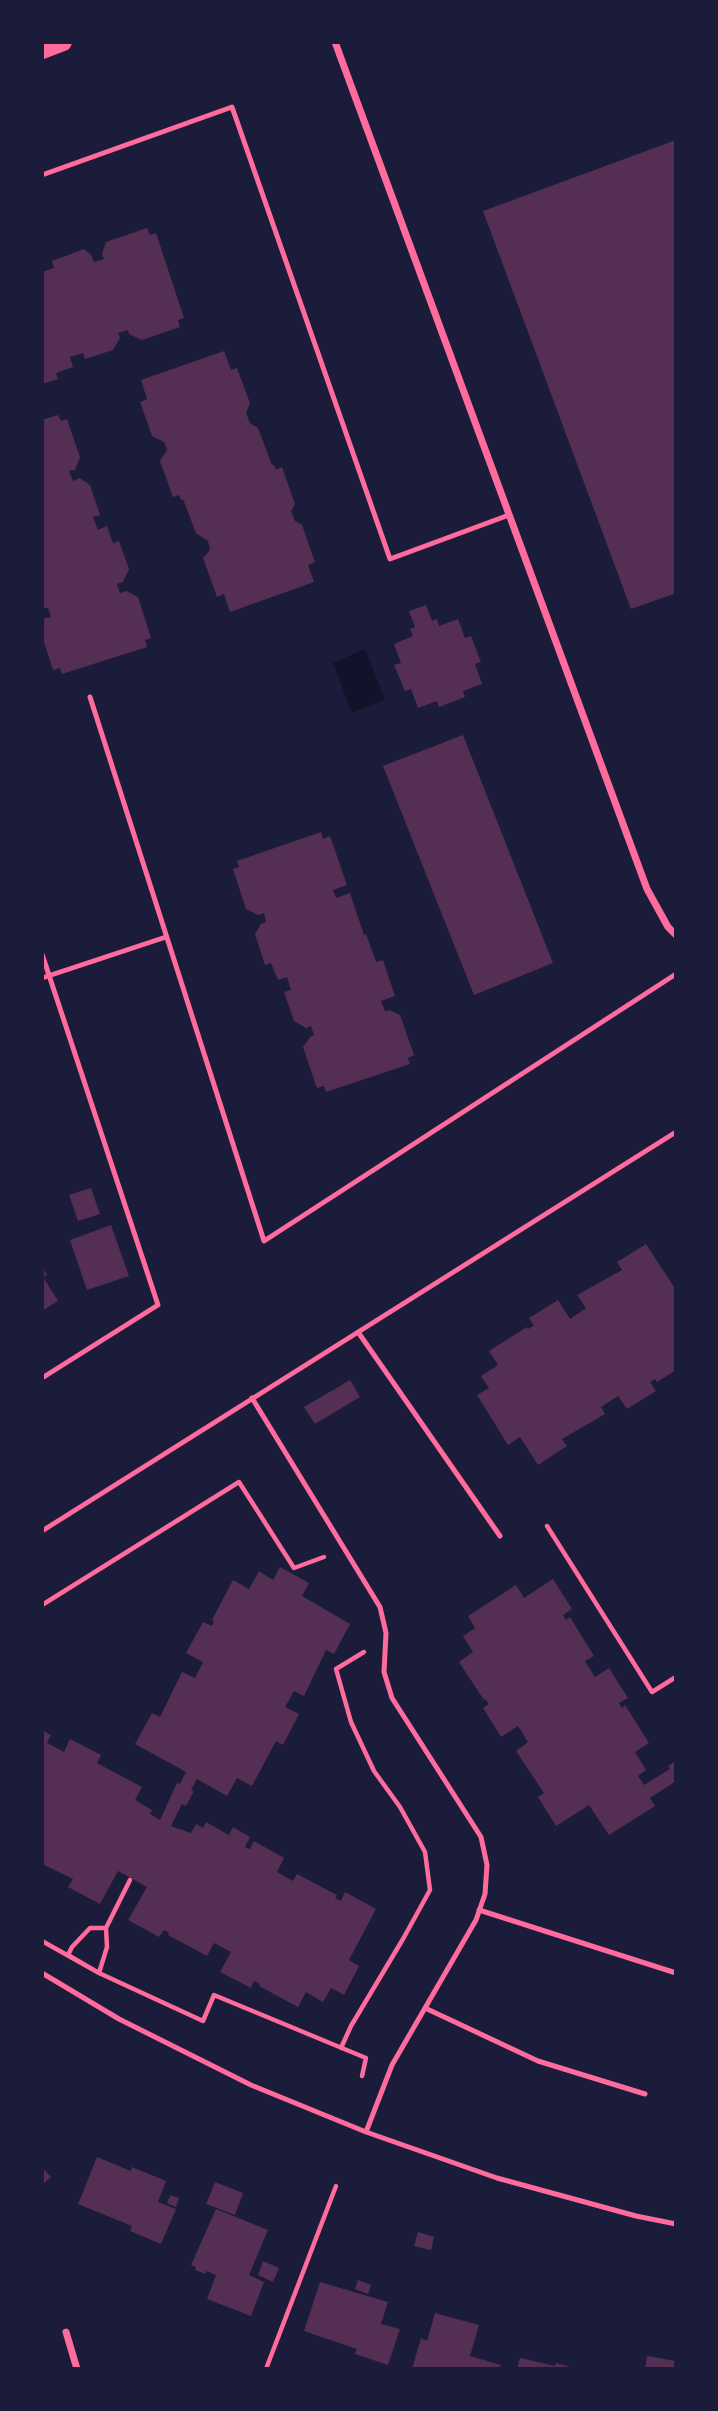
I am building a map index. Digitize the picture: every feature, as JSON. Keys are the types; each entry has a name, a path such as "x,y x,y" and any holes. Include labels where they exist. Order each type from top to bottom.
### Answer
{"main road":[{"path":"42,50 63,42"}],"street":[{"path":"335,42 647,889 668,927 676,935"},
{"path":"66,2332 77,2369"}],"lane":[{"path":"42,175 232,107 390,559 509,515"},
{"path":"90,697 264,1241 676,974"},
{"path":"42,978 166,937"},
{"path":"42,954 158,1306 42,1378"},
{"path":"42,1531 676,1132"},
{"path":"358,1332 500,1536"},
{"path":"252,1398 380,1607 386,1633 384,1672 393,1698 481,1837 487,1865 485,1894 476,1920 392,2065 366,2133"},
{"path":"480,1910 676,1972"},
{"path":"42,1973 119,2019 251,2085 366,2133 496,2178 636,2216 676,2224"},
{"path":"425,2008 538,2060 645,2094"}],"path":[{"path":"42,1605 239,1482 294,1568 326,1556"},
{"path":"547,1526 652,1692 676,1677"},
{"path":"341,2048 430,1890 425,1852 400,1807 374,1771 351,1722 336,1669 366,1651 367,1641"},
{"path":"99,1973 107,1947 106,1928 130,1880"},
{"path":"99,1973 68,1955 90,1928 106,1928"},
{"path":"42,1941 99,1973 204,2021 214,1995 366,2058 360,2084"},
{"path":"267,2369 336,2186"}],"shaded area":[{"path":"365,649 385,700 352,713 333,663"}],"building":[{"path":"676,140 676,593 631,609 483,211"},
{"path":"147,228 150,235 156,233 184,318 178,320 180,327 142,340 129,334 128,330 118,333 120,338 113,350 85,359 83,353 70,357 73,367 56,373 58,379 42,384 42,272 54,268 52,261 84,249 94,262 104,259 102,254 106,242"},
{"path":"224,351 231,370 237,368 250,403 246,413 250,423 258,428 272,465 276,470 282,467 295,504 291,511 295,521 302,525 315,562 308,565 314,582 230,612 224,594 217,597 203,558 210,550 208,541 196,533 183,499 181,500 179,495 173,497 160,461 167,450 164,442 152,436 140,402 147,399 141,380"},
{"path":"58,415 61,421 67,419 80,457 75,470 69,471 73,481 80,478 90,485 100,515 93,517 98,530 107,526 113,543 119,541 129,569 123,582 117,584 120,593 126,591 138,597 151,638 145,640 147,647 62,674 60,668 53,670 42,636 42,624 45,618 51,617 48,608 42,608 42,420"},
{"path":"426,605 432,621 437,619 439,626 458,619 465,638 471,636 481,662 475,664 482,684 463,691 465,697 439,707 437,701 418,708 411,689 405,691 394,665 401,663 394,644 413,636 410,629 415,627 409,611"},
{"path":"463,735 553,963 474,995 383,766"},
{"path":"321,832 323,839 330,836 347,885 333,890 336,898 350,893 364,935 366,934 376,962 383,960 395,996 381,1001 385,1011 400,1015 414,1055 408,1058 410,1064 326,1092 324,1086 317,1088 303,1047 314,1035 311,1026 306,1028 294,1021 284,992 291,990 287,977 278,980 271,963 265,965 255,934 261,924 266,922 264,913 258,915 246,909 233,869 239,867 237,861"},
{"path":"91,1188 100,1214 78,1221 69,1195"},
{"path":"111,1225 129,1276 87,1290 70,1240"},
{"path":"646,1244 676,1290 676,1370 657,1382 655,1379 650,1382 656,1391 627,1409 618,1396 601,1407 605,1414 562,1439 567,1446 538,1465 520,1437 508,1445 477,1395 489,1388 481,1376 498,1365 489,1351 527,1327 528,1329 534,1326 529,1318 558,1300 570,1319 586,1308 577,1295 622,1270 617,1262"},
{"path":"42,1266 47,1275 43,1277 58,1301 42,1311"},
{"path":"350,1380 360,1397 315,1424 304,1407"},
{"path":"280,1567 309,1583 302,1596 350,1624 334,1654 326,1650 304,1696 294,1691 285,1707 299,1714 283,1745 276,1741 252,1786 237,1778 227,1796 197,1779 186,1806 182,1804 171,1826 191,1833 196,1824 203,1828 206,1822 229,1835 233,1827 250,1837 245,1847 250,1849 254,1841 284,1858 277,1872 293,1881 297,1874 337,1895 335,1898 341,1901 345,1892 376,1909 349,1960 359,1966 344,1995 331,1988 323,2002 306,1992 298,2007 254,1981 251,1988 220,1972 231,1952 214,1943 207,1956 168,1935 164,1930 159,1937 128,1920 147,1887 118,1871 100,1904 68,1887 73,1879 42,1864 42,1730 51,1735 47,1743 64,1752 70,1739 101,1755 97,1763 142,1787 135,1800 152,1810 150,1814 160,1820 177,1783 180,1784 186,1772 135,1744 152,1713 160,1717 182,1672 195,1678 203,1662 186,1653 203,1622 212,1626 212,1620 233,1580 249,1589 259,1571 273,1580"},
{"path":"553,1579 572,1609 563,1615 566,1620 570,1617 594,1656 585,1661 595,1677 609,1668 628,1698 619,1703 622,1708 625,1705 649,1743 635,1752 646,1770 638,1776 644,1785 670,1769 668,1766 676,1761 676,1781 650,1798 655,1806 609,1835 589,1805 556,1826 538,1797 544,1793 516,1751 528,1742 518,1726 501,1737 483,1708 489,1704 459,1662 473,1652 463,1636 475,1628 468,1616 516,1585 524,1598"},
{"path":"97,2157 166,2181 158,2202 176,2209 161,2244 130,2231 132,2226 78,2204"},
{"path":"42,2167 51,2177 42,2185"},
{"path":"215,2182 243,2193 235,2215 206,2204"},
{"path":"170,2195 179,2198 176,2207 167,2203"},
{"path":"216,2209 268,2230 249,2275 264,2282 251,2316 207,2299 216,2275 195,2270 196,2267 191,2265"},
{"path":"418,2232 434,2237 431,2250 414,2246"},
{"path":"263,2261 279,2268 273,2282 258,2275"},
{"path":"358,2280 371,2285 368,2294 355,2289"},
{"path":"320,2282 388,2302 381,2324 400,2329 388,2365 355,2354 357,2349 304,2331"},
{"path":"435,2313 479,2325 470,2356 501,2365 499,2369 412,2369 421,2338 427,2341"},
{"path":"647,2356 676,2361 676,2369 645,2369"},
{"path":"520,2358 555,2366 556,2363 577,2369 517,2369"}]}
